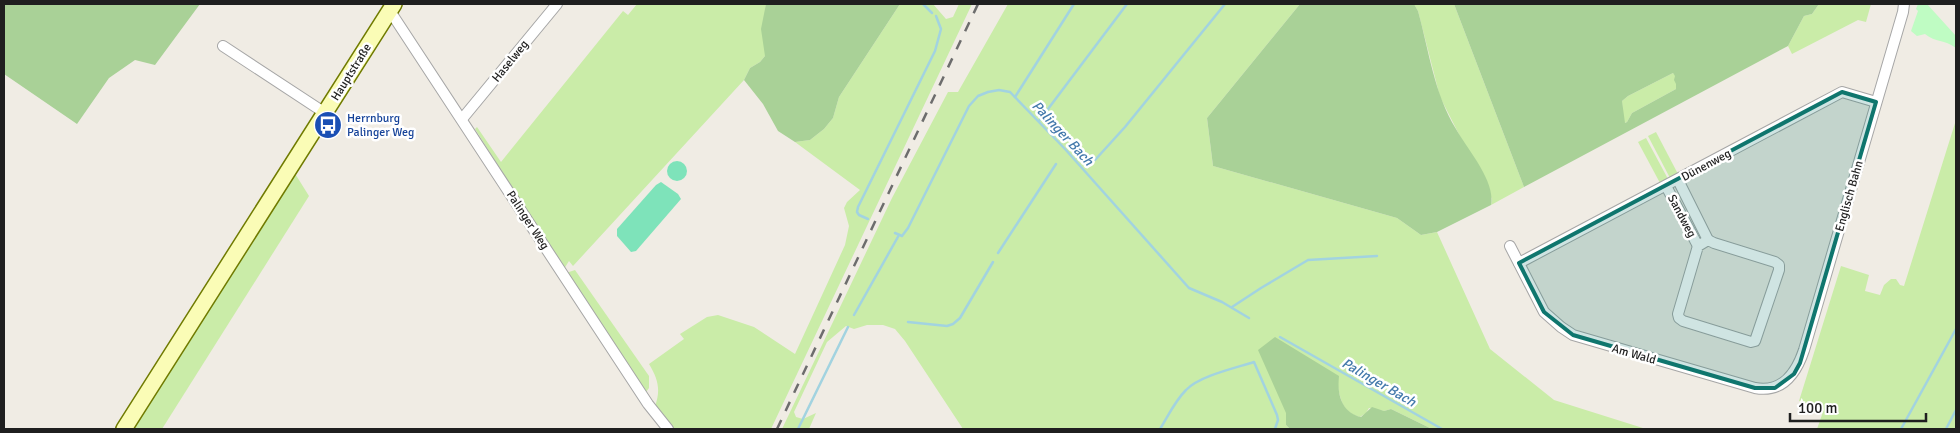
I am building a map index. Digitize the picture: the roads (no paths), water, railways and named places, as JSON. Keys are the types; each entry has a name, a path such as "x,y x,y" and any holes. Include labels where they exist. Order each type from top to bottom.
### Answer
{"main road":[{"name":"Hauptstraße","path":"124,429 392,7"}],"street":[{"name":"Haselweg","path":"462,119 557,4"},
{"name":"Englisch Bahn","path":"1783,384 1794,374 1802,356 1904,4"},
{"name":"Palinger Weg","path":"392,7 462,119 648,404 668,429"},
{"path":"223,46 325,113"},
{"name":"Dünenweg","path":"1519,263 1842,92 1876,102"},
{"name":"Sandweg","path":"1678,180 1708,240"},
{"name":"Sandweg","path":"1666,186 1698,246"},
{"path":"1708,240 1775,262 1779,265 1779,270 1755,341 1751,342 1679,318 1678,314 1698,246 1708,240"},
{"name":"Am Wald","path":"1510,246 1544,312 1573,335 1755,388 1769,389 1783,384"}],"waterway":[{"name":"Palinger Bach","path":"923,4 932,13"},
{"path":"1015,97 1074,4"},
{"path":"1039,121 1127,4"},
{"path":"1095,160 1125,127 1225,4"},
{"path":"868,219 859,215 857,212 858,207 935,51 941,29 936,16"},
{"name":"Palinger Bach","path":"895,233 902,236 908,228 969,106 978,96 988,92 999,90 1010,92 1065,149 1189,288 1222,302 1249,318"},
{"path":"998,253 1056,164"},
{"path":"854,315 899,235"},
{"path":"1232,307 1308,260 1377,256"},
{"path":"908,322 947,326 953,324 960,318 993,262"},
{"path":"798,429 848,327"},
{"path":"1901,429 1956,329"},
{"name":"Palinger Bach","path":"1280,337 1442,429"},
{"path":"1160,429 1178,399 1192,385 1218,373 1254,362 1277,415 1278,420 1275,429"},
{"path":"1946,429 1956,410"}],"railway":[{"path":"777,429 978,4"}],"place":[{"name":"Herrnburg Palinger Weg","path":"328,125"}]}
